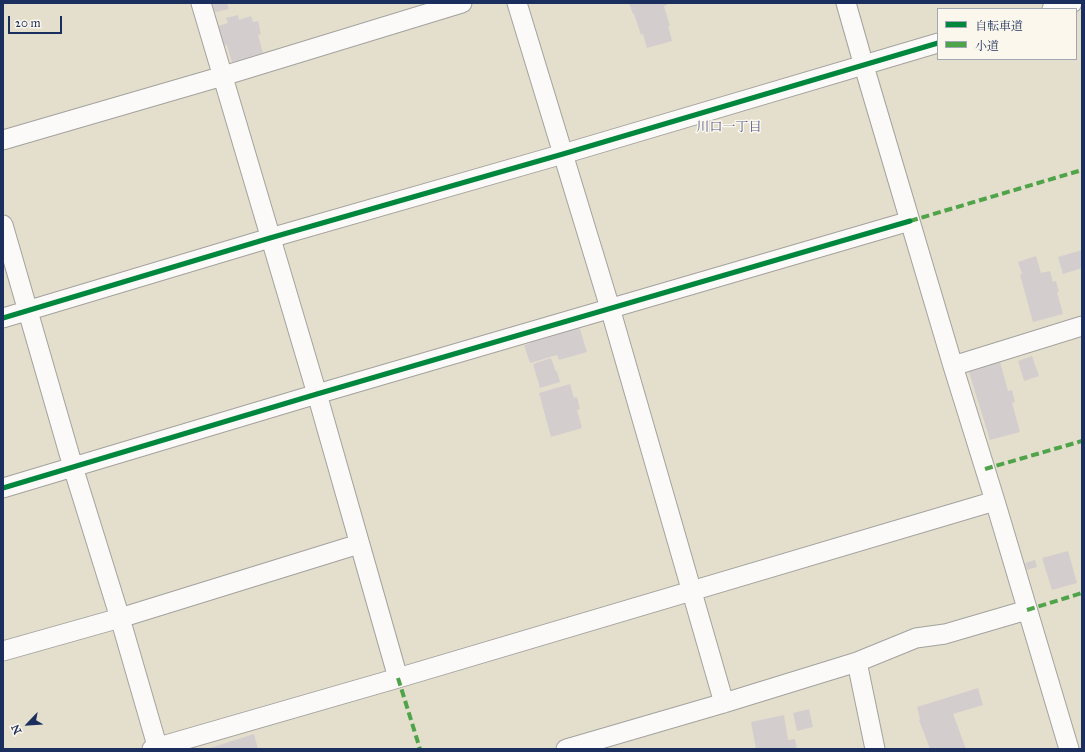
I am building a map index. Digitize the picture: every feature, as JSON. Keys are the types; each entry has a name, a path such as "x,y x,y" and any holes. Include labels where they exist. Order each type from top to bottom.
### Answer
{"street":[{"path":"201,3 317,394 398,678"},
{"path":"3,140 222,76 462,3"},
{"path":"517,3 610,308 724,702"},
{"path":"846,3 953,366 1069,749"},
{"path":"1055,8 1072,3"},
{"path":"3,318 270,238 937,44"},
{"path":"3,488 317,394 910,221"},
{"path":"3,225 73,467 120,618 156,748 995,501"},
{"path":"953,366 1082,326"},
{"path":"3,651 120,618 359,544"},
{"path":"566,749 617,742 724,702 857,662 916,638 946,634 1027,610"},
{"path":"857,662 875,749"}],"building":[{"path":"212,3 227,3 229,9 215,12"},
{"path":"629,3 667,3 667,5 664,6 670,26 668,26 672,41 647,48 643,34 641,35"},
{"path":"238,15 239,20 251,16 253,22 258,21 261,34 258,35 263,53 232,62 227,45 223,46 218,26 228,23 226,18"},
{"path":"1082,250 1082,268 1063,274 1058,257"},
{"path":"1036,256 1041,273 1050,271 1053,282 1056,281 1059,292 1057,292 1063,314 1033,322 1020,275 1022,274 1018,262"},
{"path":"579,326 587,352 559,360 557,355 530,363 524,345 552,336 551,334"},
{"path":"1032,356 1039,376 1024,381 1018,361"},
{"path":"551,358 560,382 540,388 533,364"},
{"path":"1000,362 1008,391 1012,390 1015,402 1012,403 1020,432 990,440 969,372"},
{"path":"570,384 574,398 577,397 580,409 577,410 582,428 551,437 539,393"},
{"path":"1068,551 1077,583 1052,590 1042,558"},
{"path":"1035,560 1037,567 1027,570 1025,563"},
{"path":"978,688 983,705 953,714 966,749 930,749 919,720 917,707"},
{"path":"809,709 813,727 797,731 793,713"},
{"path":"784,715 788,740 795,739 797,749 756,749 751,722"},
{"path":"254,734 258,749 207,749"}],"marked path":[{"path":"910,221 1082,170"},
{"path":"985,469 1082,441"},
{"path":"1027,610 1082,593"},
{"path":"398,678 420,749"}],"cycle path":[{"path":"3,318 270,238 563,154 937,43"},
{"path":"3,488 317,394 910,221"}],"district":[{"name":"川口一丁目","path":"729,128"}]}
